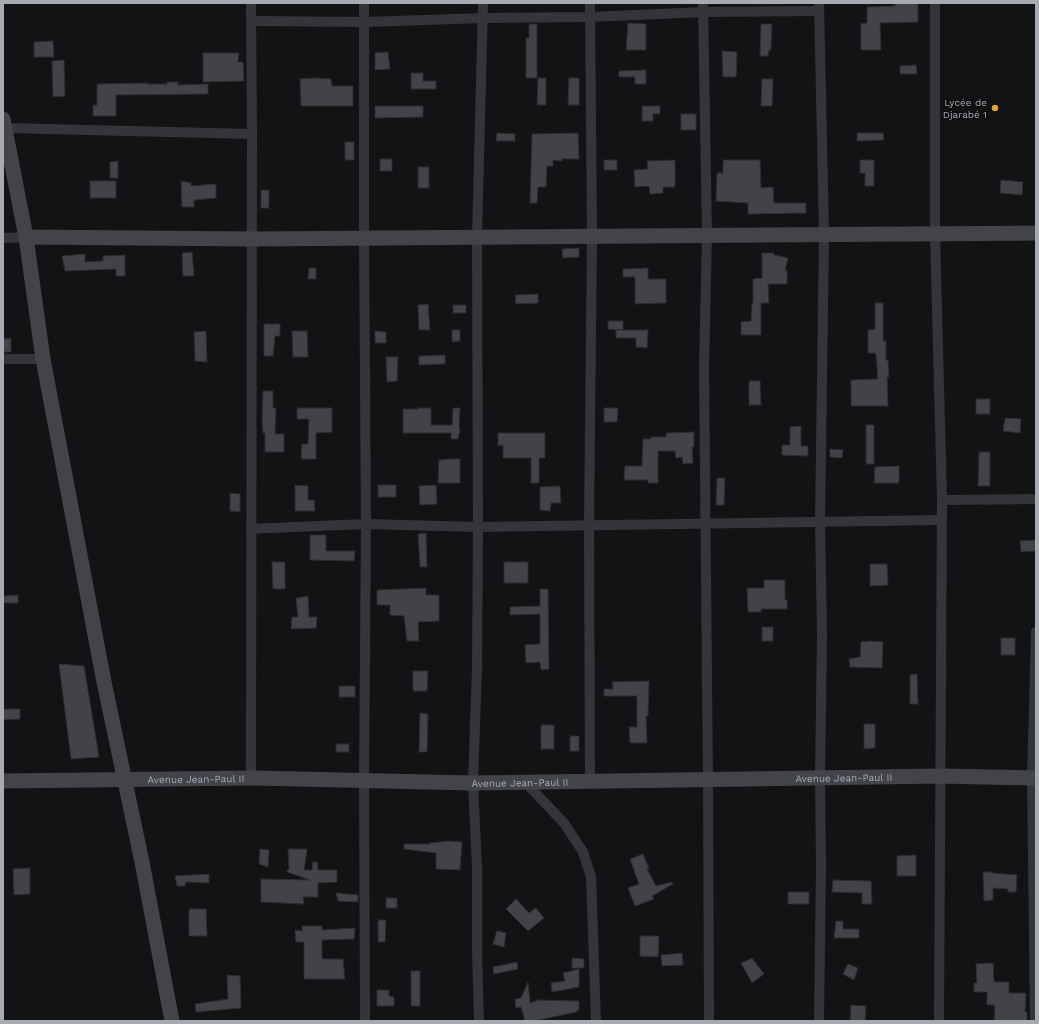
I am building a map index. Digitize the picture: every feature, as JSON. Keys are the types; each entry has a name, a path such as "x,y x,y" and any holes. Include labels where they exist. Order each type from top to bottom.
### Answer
{"street":[{"path":"251,3 251,778"},
{"path":"364,3 366,524 364,780 365,1021"},
{"path":"479,1021 477,868 473,783 477,669 478,238 484,18 483,3"},
{"path":"590,3 592,237 589,525 590,781"},
{"path":"935,3 935,233 942,500 939,1021"},
{"path":"252,22 365,22 484,18 590,17 703,8 819,7 824,234 820,522 822,634 819,1021"},
{"path":"703,8 707,235 704,368 709,1021"},
{"path":"172,1021 142,862 103,674 43,359 26,237 4,124 252,134"},
{"path":"3,238 478,238 1036,233"},
{"path":"3,359 43,359"},
{"path":"942,500 1036,499"},
{"path":"251,529 366,524 478,527 941,520"},
{"path":"1035,1021 1034,778 1036,632"},
{"name":"Avenue Jean-Paul II","path":"3,781 251,778 473,783 940,776 1034,778"},
{"path":"525,782 564,823 583,852 591,877 596,1021"}],"building":[{"path":"895,3 918,3 918,22 880,23 881,50 861,50 861,24 867,23 867,7 895,6"},
{"path":"628,23 646,24 646,50 626,50"},
{"path":"529,24 537,24 537,78 526,78 526,38 529,38"},
{"path":"761,24 772,24 771,50 769,50 768,56 760,56"},
{"path":"53,41 54,57 34,57 34,42"},
{"path":"722,51 737,52 736,77 723,77"},
{"path":"388,52 390,69 375,70 375,53"},
{"path":"203,53 239,53 238,62 243,62 244,81 203,82"},
{"path":"64,60 65,96 53,97 52,61"},
{"path":"916,65 917,74 900,74 900,66"},
{"path":"646,70 646,84 635,84 635,77 619,77 619,71"},
{"path":"411,73 423,73 423,81 436,81 436,89 411,89"},
{"path":"538,78 546,78 546,105 537,105"},
{"path":"569,78 579,78 579,105 568,105"},
{"path":"300,79 331,79 332,86 353,86 353,106 301,106"},
{"path":"762,79 773,79 772,106 761,106"},
{"path":"167,82 178,82 178,85 208,84 208,94 116,95 116,116 93,116 93,105 97,105 97,84 167,84"},
{"path":"375,106 423,106 423,117 375,118"},
{"path":"642,106 660,106 660,114 653,114 653,121 642,121"},
{"path":"681,114 696,114 696,130 681,130"},
{"path":"497,133 515,134 515,141 496,141"},
{"path":"578,133 579,159 562,159 562,161 553,160 553,166 547,166 546,187 538,187 537,203 530,203 532,134"},
{"path":"857,133 883,133 884,140 857,141"},
{"path":"345,142 354,142 354,160 345,160"},
{"path":"380,159 392,159 392,171 380,171"},
{"path":"604,160 617,160 617,170 604,170"},
{"path":"675,160 675,187 663,187 663,193 650,194 649,186 635,187 634,170 648,169 647,161"},
{"path":"723,160 760,160 761,188 773,187 774,203 806,203 806,213 748,214 748,203 716,201 717,173 723,173"},
{"path":"860,160 874,160 874,186 865,186 865,173 860,173"},
{"path":"118,161 118,178 110,178 110,162"},
{"path":"418,167 429,167 429,188 418,188"},
{"path":"1001,180 1023,182 1022,195 1000,193"},
{"path":"90,181 116,181 116,198 90,198"},
{"path":"181,181 191,183 191,186 216,184 216,198 194,200 194,207 182,207"},
{"path":"261,190 269,190 269,208 261,208"},
{"path":"579,248 579,257 563,258 562,249"},
{"path":"192,252 194,276 183,276 182,253"},
{"path":"762,253 774,253 774,255 788,258 785,270 787,270 787,284 768,284 769,303 761,303 761,335 741,335 741,322 751,321 753,279 762,278"},
{"path":"85,254 85,262 103,261 103,256 125,255 125,276 116,276 116,269 65,271 62,256"},
{"path":"309,268 316,268 316,279 308,279"},
{"path":"648,268 648,279 666,279 666,303 635,304 635,277 623,277 623,269"},
{"path":"538,294 538,303 516,304 515,295"},
{"path":"875,303 883,303 883,341 886,341 886,360 888,360 889,377 887,377 888,406 851,406 851,380 878,379 876,355 875,353 868,353 868,330 875,329"},
{"path":"428,304 430,330 419,330 418,305"},
{"path":"453,305 466,305 466,313 453,313"},
{"path":"608,321 623,321 623,330 608,329"},
{"path":"264,324 280,324 280,336 275,336 273,356 264,356"},
{"path":"452,330 460,330 460,341 452,342"},
{"path":"616,330 648,330 647,348 636,347 636,338 616,338"},
{"path":"206,331 207,362 195,361 194,332"},
{"path":"292,331 307,331 308,357 293,357"},
{"path":"375,331 386,332 386,343 375,343"},
{"path":"11,338 11,352 3,352 3,339"},
{"path":"445,355 445,364 419,365 419,356"},
{"path":"386,357 398,357 397,381 387,382"},
{"path":"749,381 760,381 761,405 749,405"},
{"path":"263,391 273,391 273,408 276,408 275,434 284,434 284,452 265,452 265,433 263,433 262,418"},
{"path":"976,399 990,399 990,414 976,414"},
{"path":"297,408 332,408 332,432 316,433 316,459 301,459 302,444 308,444 309,419 297,419"},
{"path":"431,408 431,425 452,425 453,408 460,408 460,433 458,439 451,439 451,433 403,433 403,409"},
{"path":"604,408 618,408 617,422 604,422"},
{"path":"1005,418 1021,419 1020,433 1003,431"},
{"path":"866,425 874,425 874,464 866,464"},
{"path":"801,426 801,446 808,446 808,456 782,455 782,445 790,445 790,427"},
{"path":"694,432 694,447 692,447 693,463 683,464 682,457 676,458 675,451 658,451 658,483 648,483 648,480 624,480 625,466 642,466 643,439 651,439 651,437 666,437 666,433"},
{"path":"498,433 545,433 545,458 539,458 539,483 531,483 531,458 503,458 503,445 498,446"},
{"path":"830,449 843,450 842,458 830,457"},
{"path":"979,452 990,452 990,486 978,486"},
{"path":"460,459 460,483 438,483 439,460"},
{"path":"899,466 899,483 874,483 875,467"},
{"path":"717,478 725,478 724,505 716,505"},
{"path":"295,485 308,486 308,500 314,500 315,511 295,511"},
{"path":"378,485 396,485 396,497 378,497"},
{"path":"436,485 437,504 420,505 419,486"},
{"path":"560,486 561,503 551,503 550,511 540,510 540,487"},
{"path":"230,493 240,494 240,512 230,511"},
{"path":"426,533 427,567 420,567 418,534"},
{"path":"310,535 326,535 326,551 355,551 354,561 310,560"},
{"path":"1036,540 1036,551 1021,552 1020,541"},
{"path":"272,562 285,562 285,589 273,589"},
{"path":"504,562 528,562 528,583 504,583"},
{"path":"870,564 887,564 888,585 870,586"},
{"path":"764,580 785,580 785,600 787,600 787,609 761,609 761,612 748,612 747,588 764,588"},
{"path":"426,588 426,595 439,595 439,621 418,622 419,641 407,641 404,616 390,615 390,605 377,605 377,590"},
{"path":"540,589 548,589 549,669 541,670 540,662 526,663 525,645 540,644 540,614 510,615 510,607 540,606"},
{"path":"18,595 18,603 3,603 3,596"},
{"path":"308,596 309,617 317,617 316,628 291,629 292,617 298,617 296,598"},
{"path":"762,627 773,627 773,641 762,641"},
{"path":"1001,638 1015,638 1015,655 1001,655"},
{"path":"861,642 883,642 882,668 850,667 849,659 860,657"},
{"path":"59,664 84,666 99,757 71,759"},
{"path":"413,671 428,671 427,691 413,691"},
{"path":"917,674 918,704 910,704 910,675"},
{"path":"649,681 648,716 646,716 647,743 630,743 629,727 637,727 637,696 604,696 604,689 613,689 612,682"},
{"path":"339,686 355,686 355,697 339,697"},
{"path":"3,709 20,709 20,719 3,720"},
{"path":"420,713 428,714 427,752 419,752"},
{"path":"864,724 875,724 875,748 864,749"},
{"path":"541,725 554,725 554,749 541,749"},
{"path":"570,736 579,736 579,751 570,751"},
{"path":"336,744 349,744 349,752 336,752"},
{"path":"448,841 462,842 460,870 436,869 436,853 404,849 404,844 430,844"},
{"path":"260,849 269,850 268,867 259,864"},
{"path":"288,849 307,849 304,870 312,870 313,862 317,862 318,870 337,870 337,882 318,883 318,897 303,897 304,904 261,902 261,879 310,880 287,872 287,870 289,870"},
{"path":"643,854 649,869 647,869 656,886 672,882 673,884 652,896 654,899 635,906 628,888 639,884 630,859"},
{"path":"916,855 916,876 897,876 897,856"},
{"path":"30,868 30,894 14,895 13,869"},
{"path":"983,872 1017,875 1016,892 1008,892 1008,889 993,888 993,900 984,901"},
{"path":"209,874 209,883 186,882 185,886 177,886 175,876"},
{"path":"833,880 871,881 872,904 862,904 862,893 832,892"},
{"path":"788,892 809,892 809,904 788,904"},
{"path":"336,893 358,895 358,902 338,901"},
{"path":"386,898 397,898 397,908 386,908"},
{"path":"516,899 529,913 536,908 544,918 528,931 506,909"},
{"path":"189,909 206,909 207,936 189,936"},
{"path":"378,920 386,920 385,942 378,942"},
{"path":"836,921 843,921 843,929 859,929 859,938 834,938"},
{"path":"302,926 322,926 322,930 355,928 354,939 322,940 322,958 343,959 345,979 304,979 304,942 296,942 295,930 302,931"},
{"path":"497,931 506,933 504,947 493,944"},
{"path":"640,936 659,936 658,957 640,956"},
{"path":"682,953 683,965 662,966 661,955"},
{"path":"572,958 584,959 584,968 572,968"},
{"path":"752,958 764,974 752,983 741,963"},
{"path":"517,962 518,969 494,974 493,967"},
{"path":"993,963 994,982 1009,982 1009,993 1026,993 1025,1012 1027,1012 1027,1021 994,1021 995,1005 987,1005 987,992 974,992 974,983 977,983 976,964"},
{"path":"848,964 858,968 854,980 843,974"},
{"path":"579,969 579,987 552,992 551,983 565,981 563,973"},
{"path":"411,971 420,971 420,1006 411,1006"},
{"path":"227,975 240,976 241,1008 196,1012 195,1004 228,999"},
{"path":"528,982 530,1003 539,1000 579,1001 579,1010 577,1010 577,1012 534,1021 525,1021 521,1007 516,1008 515,999 521,998"},
{"path":"377,990 389,990 389,996 394,997 394,1006 377,1006"},
{"path":"851,1005 866,1006 865,1021 850,1021"}],"place":[{"name":"Lycée de Djarabé 1","path":"995,108"}]}
